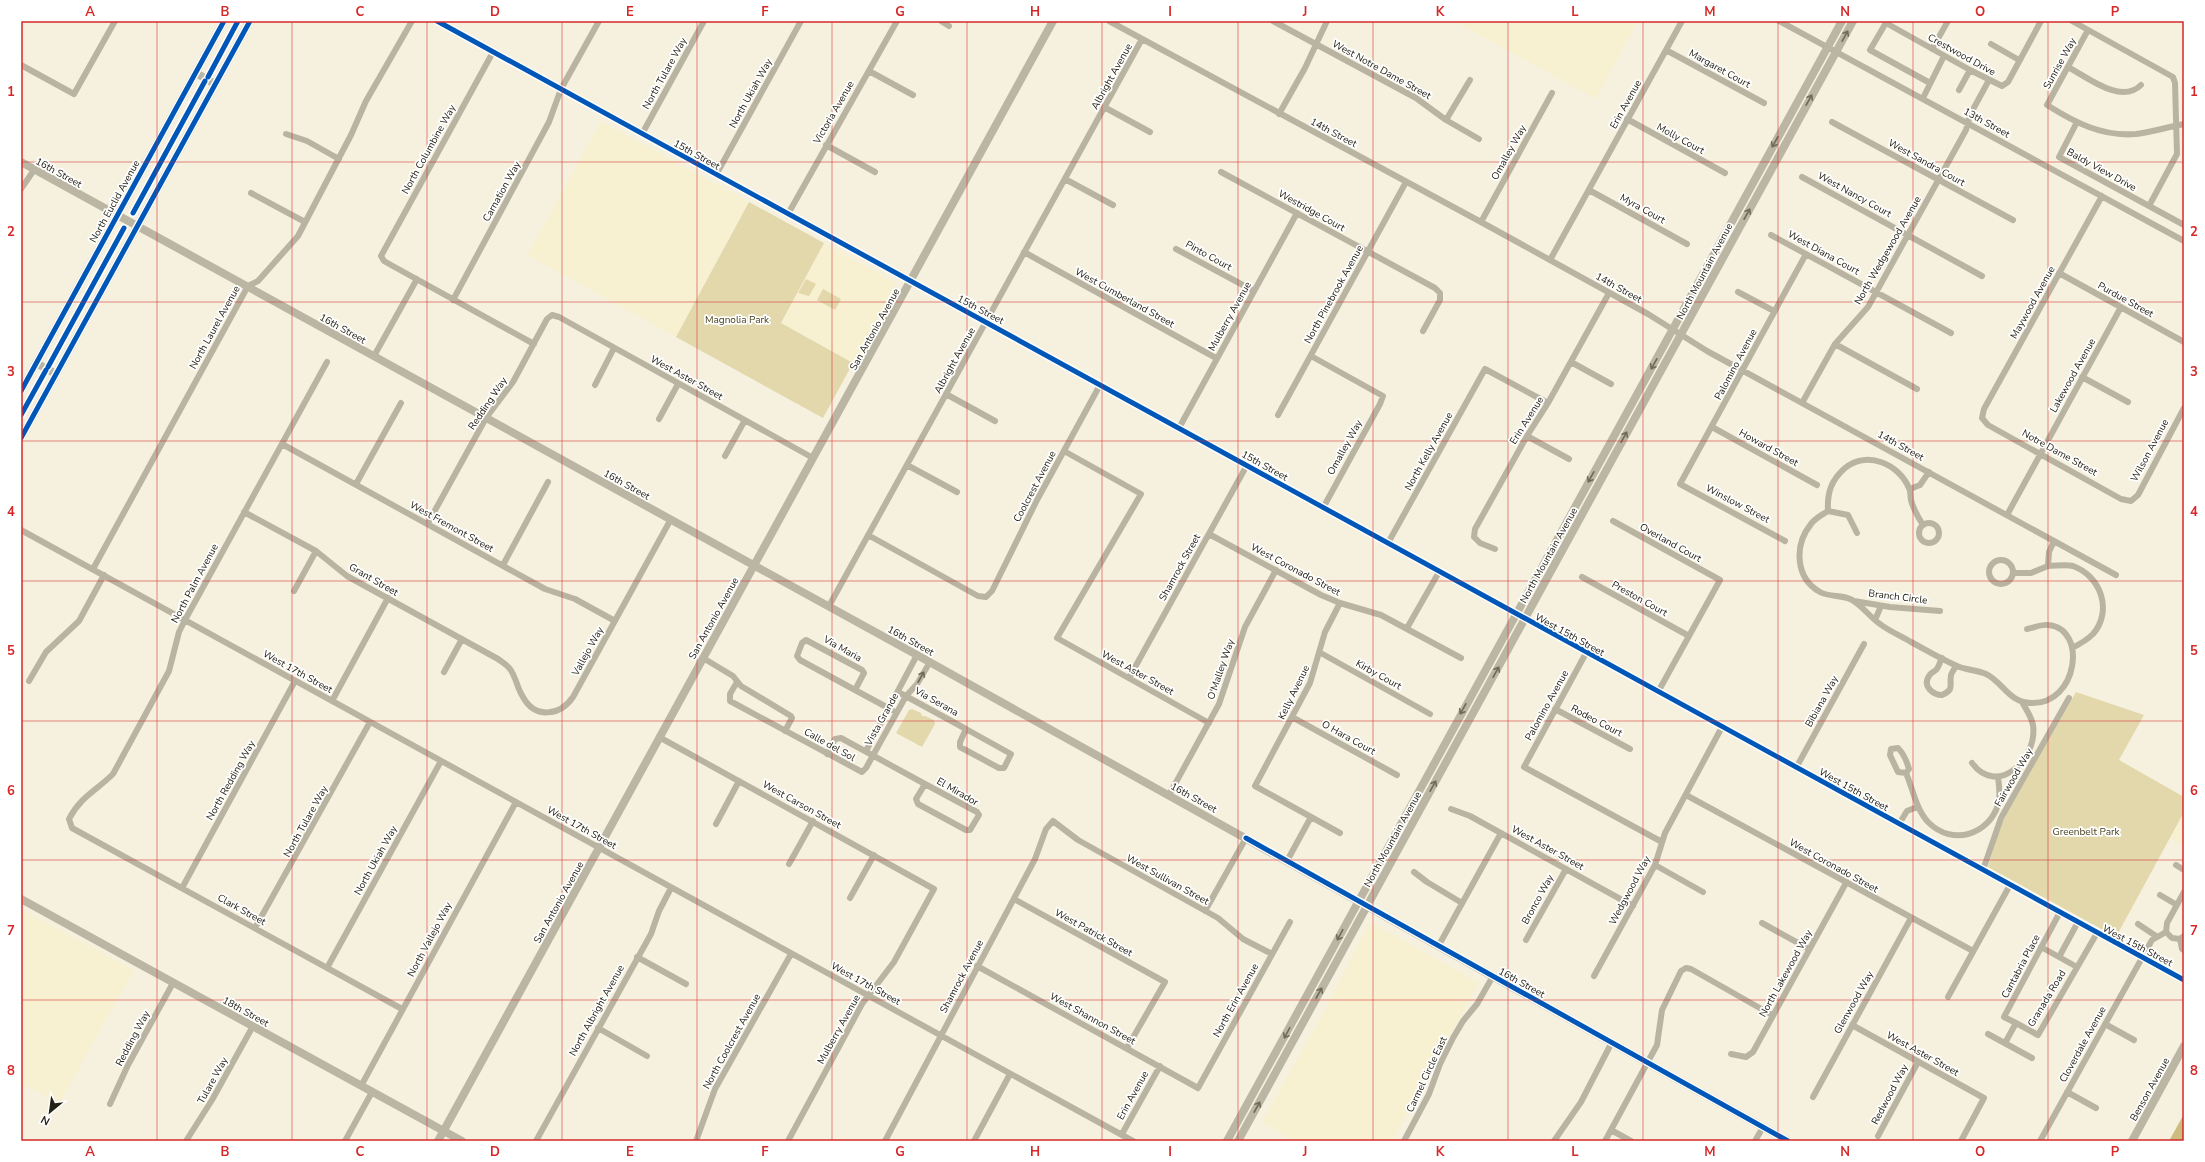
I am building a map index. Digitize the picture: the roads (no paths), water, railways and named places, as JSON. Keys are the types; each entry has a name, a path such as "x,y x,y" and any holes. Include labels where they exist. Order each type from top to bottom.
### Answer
{"main road":[{"name":"North Euclid Avenue","path":"21,390 224,21"},
{"path":"21,438 250,21"},
{"name":"San Antonio Avenue","path":"438,1141 1053,21"},
{"name":"North Mountain Avenue","path":"1227,1141 1842,21"},
{"name":"North Mountain Avenue","path":"1238,1141 1853,21"},
{"path":"196,73 215,84"},
{"name":"16th Street","path":"21,162 830,606 1788,1141"},
{"path":"36,363 56,374"},
{"name":"18th Street","path":"21,899 462,1141"},
{"name":"Benson Avenue","path":"2132,1141 2184,1046"},
{"path":"1278,1049 1286,1054"}],"street":[{"path":"21,65 74,94 115,21"},
{"name":"North Laurel Avenue","path":"92,569 248,286 258,280 284,254 306,222 339,159 366,101 412,21"},
{"name":"15th Street","path":"437,21 1516,614"},
{"name":"Carnation Way","path":"453,300 549,122 561,89 599,21"},
{"name":"North Tulare Way","path":"642,134 704,21"},
{"name":"North Ukiah Way","path":"716,175 802,21"},
{"name":"Victoria Avenue","path":"788,214 897,21"},
{"path":"941,21 949,26"},
{"name":"14th Street","path":"1108,21 1481,222 1802,403 2116,575"},
{"name":"West Notre Dame Street","path":"1273,21 1416,98 1446,120 1479,139"},
{"path":"1279,114 1305,68 1327,21"},
{"name":"Erin Avenue","path":"1550,260 1682,21"},
{"path":"1932,49 1948,21"},
{"path":"1991,44 2019,60 2041,21"},
{"path":"2072,21 2173,77 2181,124 2177,154 2149,206 2184,226"},
{"name":"13th Street","path":"1782,22 2184,241"},
{"path":"1886,22 1870,50 1930,83"},
{"name":"Crestwood Drive","path":"1886,22 1944,56 2002,86 2008,82 2019,60"},
{"name":"Sunrise Way","path":"2077,122 2047,105 2088,30"},
{"name":"Albright Avenue","path":"830,606 1142,39"},
{"name":"Margaret Court","path":"1666,50 1764,104"},
{"name":"North Columbine Way","path":"417,279 384,261 382,256 493,52"},
{"path":"1923,98 1944,56"},
{"path":"2068,67 2113,91 2131,92 2141,85"},
{"path":"1959,90 1970,70"},
{"path":"869,71 913,96"},
{"path":"1446,120 1470,80"},
{"name":"North Wedgewood Avenue","path":"1802,403 1835,344 1868,307 1966,130 1968,122 1989,80"},
{"name":"Omalley Way","path":"1481,222 1552,93"},
{"path":"1104,107 1150,132"},
{"name":"Molly Court","path":"1627,120 1726,173"},
{"name":"West Sandra Court","path":"1832,122 2013,220"},
{"path":"2077,122 2093,130 2124,135 2181,124"},
{"name":"Baldy View Drive","path":"2077,122 2059,157 2149,206"},
{"path":"286,134 307,141 339,159"},
{"path":"826,145 875,172"},
{"path":"21,189 34,170"},
{"name":"Westridge Court","path":"1221,172 1435,288 1440,293 1440,300 1423,331"},
{"name":"West Nancy Court","path":"1802,176 1982,276"},
{"path":"1065,179 1112,205"},
{"name":"North Pinebrook Avenue","path":"1278,415 1406,182"},
{"name":"Myra Court","path":"1589,190 1687,244"},
{"path":"251,193 306,222"},
{"name":"Maywood Avenue","path":"1982,418 1984,409 2102,196"},
{"name":"Mulberry Avenue","path":"1178,428 1297,213"},
{"name":"West Diana Court","path":"1771,235 1951,333"},
{"name":"Pinto Court","path":"1176,248 1254,291"},
{"name":"West Cumberland Street","path":"1024,252 1216,358"},
{"name":"Palomino Avenue","path":"1680,484 1806,254"},
{"name":"Purdue Street","path":"2059,273 2184,342"},
{"path":"374,356 417,279 534,344"},
{"path":"1738,292 1774,311"},
{"name":"Erin Avenue","path":"1495,549 1480,543 1474,537 1475,529 1527,436 1548,404 1609,293"},
{"name":"Lakewood Avenue","path":"2007,514 2121,307"},
{"name":"West Aster Street","path":"552,315 559,317 813,458"},
{"name":"Redding Way","path":"428,523 486,418 505,395 547,319 552,315"},
{"path":"1835,344 1917,389"},
{"path":"595,385 614,348"},
{"name":"Omalley Way","path":"1311,356 1383,396 1322,508"},
{"name":"North Palm Avenue","path":"72,828 69,819 72,814 88,793 113,774 169,671 179,632 185,620 327,362"},
{"path":"1571,362 1610,384"},
{"name":"North Kelly Avenue","path":"1388,543 1485,369 1548,404"},
{"path":"2082,377 2128,402"},
{"path":"659,419 678,384"},
{"name":"Coolcrest Avenue","path":"868,535 978,596 986,597 992,592 1037,500 1100,385"},
{"path":"946,394 995,421"},
{"path":"356,484 401,402"},
{"name":"Wilson Avenue","path":"2131,501 2138,495 2184,408"},
{"name":"Notre Dame Street","path":"1982,418 1988,424 2121,499 2131,501"},
{"path":"725,456 744,420"},
{"name":"Howard Street","path":"1712,427 1817,485"},
{"path":"1527,436 1569,459"},
{"name":"West Fremont Street","path":"282,444 545,588 575,599 615,621"},
{"name":"West Aster Street","path":"1064,451 1141,494 1057,638 1209,724"},
{"path":"1857,533 1852,519 1848,515 1828,512 1828,492 1834,479 1847,466 1859,461 1880,461 1894,467 1910,489 1910,499 1915,512 1923,525"},
{"path":"907,465 957,492"},
{"name":"Shamrock Street","path":"1129,678 1247,466"},
{"path":"1910,489 1920,485 1929,472"},
{"path":"503,565 548,482"},
{"name":"Winslow Street","path":"1680,484 1785,541"},
{"name":"Grant Street","path":"244,512 316,552 347,576 498,659"},
{"name":"Branch Circle","path":"1828,512 1812,523 1802,539 1799,548 1801,569 1807,580 1819,591 1826,595 1881,606 1940,611"},
{"name":"Vallejo Way","path":"498,659 509,667 522,697 528,705 537,711 547,713 555,712 569,704 671,519"},
{"name":"Overland Court","path":"1612,521 1720,580 1689,636"},
{"name":"West 17th Street","path":"21,530 1134,1141"},
{"name":"West Coronado Street","path":"1209,534 1340,603 1381,615 1461,658"},
{"path":"2048,566 2048,552 2054,541"},
{"path":"294,591 316,552"},
{"path":"2003,560 2011,564 2014,573 2009,581 2000,584 1992,580 1989,571 1994,562 2003,560"},
{"path":"2014,573 2031,573 2048,566 2071,566 2080,570 2094,581 2102,598 2102,612 2097,628 2087,640 2072,648"},
{"name":"O'Malley Way","path":"1169,795 1209,724 1226,688 1245,627 1276,570"},
{"path":"1407,628 1439,572"},
{"path":"29,681 46,652 79,621 104,575"},
{"name":"Preston Court","path":"1582,577 1689,636"},
{"path":"332,701 388,598"},
{"path":"1854,600 1875,620 1956,666 1985,674 2005,692 2022,702 2033,724 2033,738 2029,750 2018,768 1998,777 1982,775 1972,763"},
{"name":"Kelly Avenue","path":"1312,817 1255,786 1310,683 1318,663 1319,652 1325,632 1340,603"},
{"path":"1875,620 1881,606"},
{"name":"West 15th Street","path":"1516,614 2184,980"},
{"path":"2022,702 2044,701 2055,695 2065,685 2073,668 2072,648 2065,635 2054,626 2045,624 2027,629"},
{"path":"1658,692 1689,636"},
{"path":"444,672 462,639"},
{"name":"Via Maria","path":"855,690 863,677 864,673 862,670 811,642 806,640 802,643 797,656 800,660 896,713"},
{"name":"Bibiana Way","path":"1796,768 1864,644"},
{"name":"Kirby Court","path":"1319,652 1430,714"},
{"name":"Palomino Avenue","path":"1586,653 1524,767 1662,842"},
{"name":"Vista Grande","path":"866,751 918,655"},
{"path":"702,658 733,676 741,686 791,716 792,718 785,731"},
{"path":"1942,658 1936,670 1929,674 1927,679 1928,688 1932,692 1942,695 1949,691 1952,683 1951,675 1956,666"},
{"name":"Vista Grande","path":"866,768 906,696 917,684 930,662"},
{"name":"North Redding Way","path":"182,888 295,681"},
{"name":"Calle del Sol","path":"737,682 730,694 730,701 859,771 866,768"},
{"name":"Via Serana","path":"898,691 1011,754 1004,768 999,768 960,747 960,742 966,729"},
{"name":"Fairwood Way","path":"1983,870 2001,818 2069,698"},
{"name":"Rodeo Court","path":"1555,709 1630,749"},
{"name":"O Hara Court","path":"1292,717 1397,774"},
{"name":"North Tulare Way","path":"255,928 370,722"},
{"name":"Wedgwood Way","path":"1594,976 1655,865 1662,842 1722,727"},
{"name":"West Carson Street","path":"659,737 934,888"},
{"name":"El Mirador","path":"827,754 834,741 839,737 873,754 976,812 979,815 970,830 966,830 918,804 916,799 925,784"},
{"name":"North Ukiah Way","path":"327,968 441,761"},
{"path":"1906,773 1913,789 1918,807 1927,822 1937,830 1951,835 1969,835 1981,830 1994,815 1998,804 1998,777"},
{"path":"716,824 739,780"},
{"name":"West Coronado Street","path":"1686,794 1846,883 1973,951"},
{"name":"North Vallejo Way","path":"361,1086 516,802"},
{"path":"1898,824 1907,811 1918,807"},
{"name":"West Aster Street","path":"1452,809 1470,816 1633,906"},
{"path":"1288,861 1312,817 1340,833"},
{"path":"789,864 813,821"},
{"name":"Shamrock Avenue","path":"885,1141 1035,859 1046,829 1053,821"},
{"name":"West Sullivan Street","path":"1053,821 1078,840 1205,911 1226,924 1243,939 1272,954"},
{"name":"Clark Street","path":"72,828 402,1009"},
{"path":"1439,945 1501,833"},
{"path":"1205,911 1246,838"},
{"path":"850,898 874,855"},
{"path":"1655,865 1703,892"},
{"path":"2176,865 2184,870"},
{"name":"Bronco Way","path":"1526,940 1566,868"},
{"path":"1414,872 1427,882 1462,903"},
{"name":"North Lakewood Way","path":"1731,1054 1746,1057 1753,1052 1846,883"},
{"path":"1948,997 2010,885"},
{"name":"North Albright Avenue","path":"536,1141 651,934 658,911 671,888"},
{"name":"Mulberry Avenue","path":"788,1141 868,995 894,962 934,888"},
{"path":"2166,932 2167,923 2184,892"},
{"path":"2160,895 2177,905"},
{"name":"West Patrick Street","path":"1014,899 1165,982 1127,1048"},
{"name":"Cantabria Place","path":"2016,1023 2004,1017 2060,912"},
{"name":"Glenwood Way","path":"1813,1097 1911,918"},
{"name":"North Erin Avenue","path":"1198,1088 1290,922"},
{"path":"2059,957 2078,922"},
{"path":"1762,923 1809,949"},
{"path":"2138,924 2156,936 2166,932"},
{"path":"2166,932 2172,938 2182,938 2182,949 2184,950"},
{"name":"Granada Road","path":"2005,1043 2016,1023 2038,1035 2096,933"},
{"name":"Cloverdale Avenue","path":"2040,1141 2142,957 2156,936"},
{"path":"2041,947 2076,967"},
{"name":"North Coolcrest Avenue","path":"696,1141 715,1089 791,954"},
{"path":"637,957 686,984"},
{"name":"West Shannon Street","path":"977,966 1198,1088"},
{"path":"1605,1141 1648,1063 1659,1038 1662,1010 1677,977 1686,968 1696,971 1772,1015"},
{"name":"Carmel Circle East","path":"1404,1141 1429,1094 1440,1064 1455,1035 1463,1021 1478,1004 1494,976"},
{"name":"Redding Way","path":"110,1104 128,1065 173,983"},
{"path":"2105,1024 2134,1040"},
{"name":"West Aster Street","path":"1852,1025 1984,1098 1961,1141"},
{"name":"Tulare Way","path":"186,1141 212,1100 253,1026"},
{"path":"598,1028 647,1056"},
{"path":"1988,1034 2032,1058"},
{"path":"1554,1141 1582,1102 1612,1042"},
{"name":"Redwood Way","path":"1878,1136 1918,1062"},
{"name":"Erin Avenue","path":"1122,1134 1160,1066"},
{"path":"974,1141 1010,1074"},
{"path":"345,1141 372,1092"},
{"path":"2067,1092 2096,1108"},
{"path":"1756,1141 1763,1127"},
{"path":"1611,1130 1631,1141"}],"park label":[{"name":"Magnolia Park","path":"737,319"},
{"name":"Greenbelt Park","path":"2086,831"}]}
